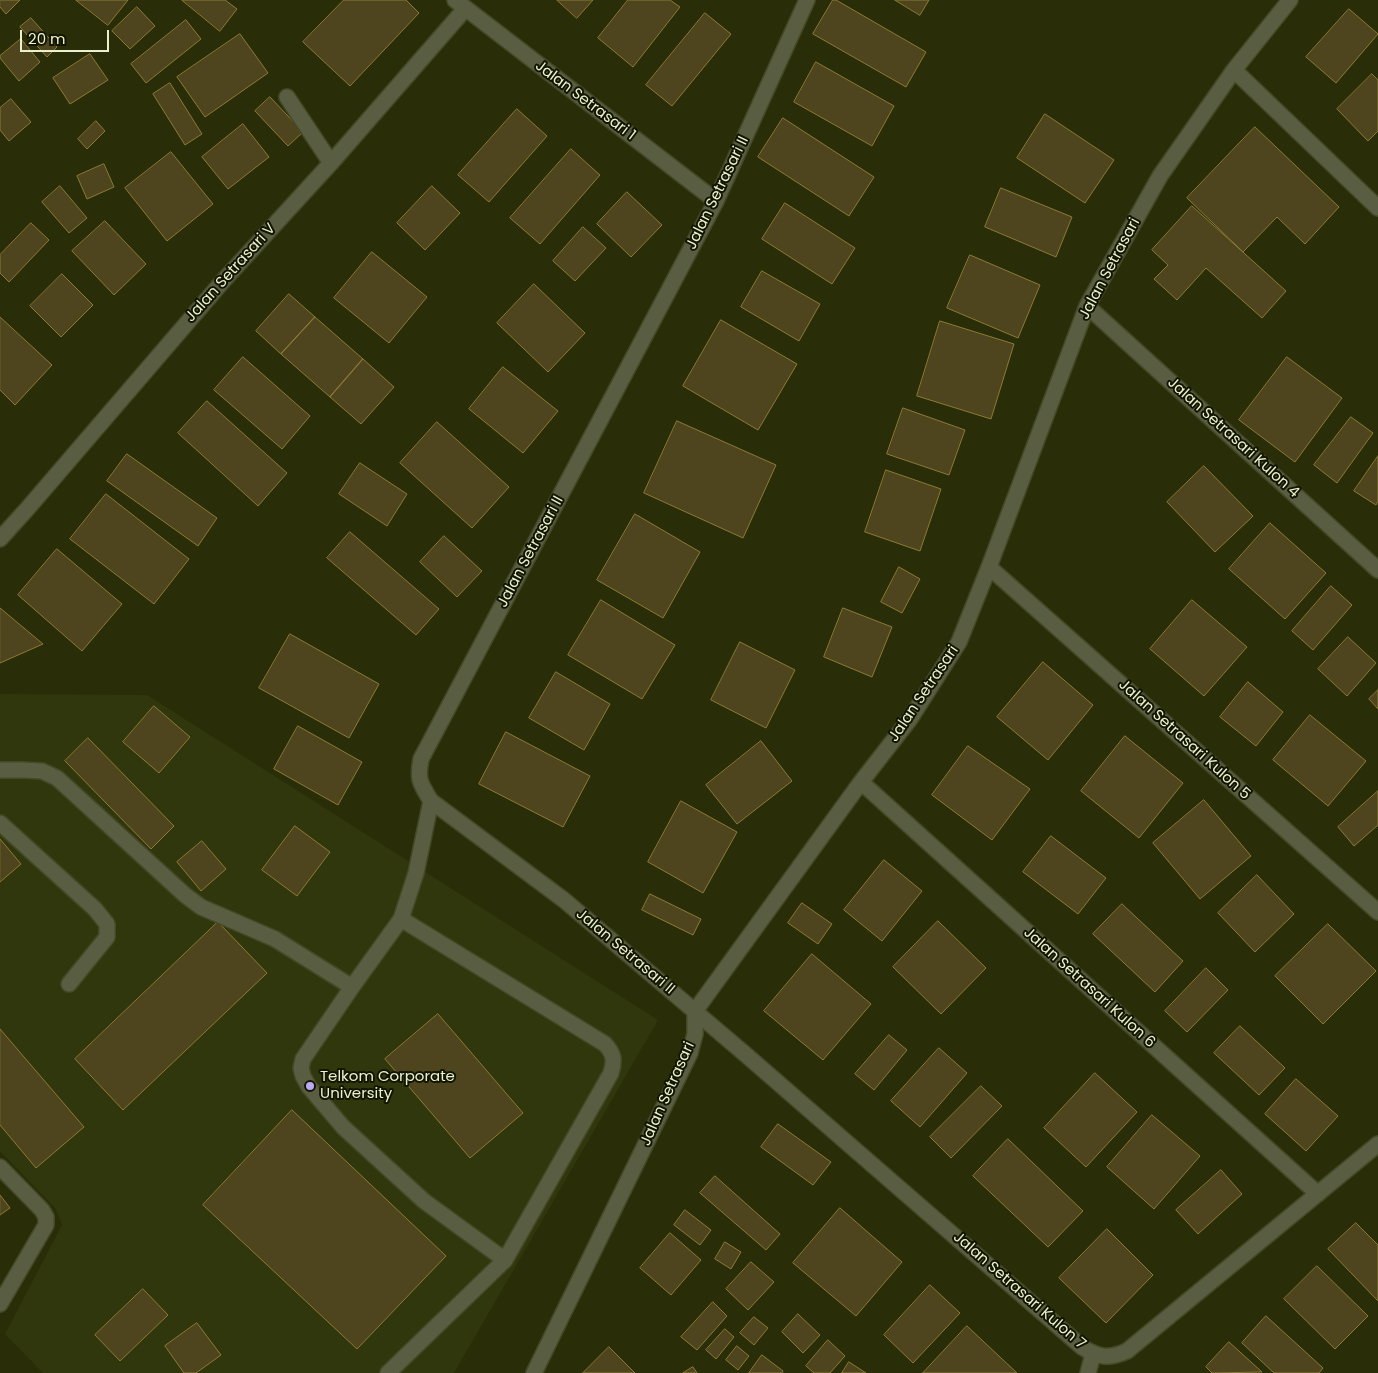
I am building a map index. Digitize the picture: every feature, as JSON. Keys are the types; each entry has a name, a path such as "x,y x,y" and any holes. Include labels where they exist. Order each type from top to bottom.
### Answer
{"street":[{"name":"Jalan Setrasari II","path":"696,1011 564,900 431,800 420,783 419,772 421,759 716,201 807,0"},
{"name":"Jalan Setrasari","path":"534,1373 690,1053 695,1034 696,1011 861,782 910,719 958,642 989,567 1087,306 1160,176 1234,70 1290,0"},
{"name":"Jalan Setrasari 1","path":"460,5 716,201"},
{"name":"Jalan Setrasari V","path":"0,539 223,281 331,163 460,5"},
{"path":"1234,70 1378,208"},
{"path":"287,97 331,163"},
{"name":"Jalan Setrasari Kulon 4","path":"1087,306 1378,570"},
{"name":"Jalan Setrasari Kulon 5","path":"989,567 1378,912"},
{"path":"0,770 42,771 57,778 184,895 201,907 275,939 352,987"},
{"name":"Jalan Setrasari Kulon 6","path":"861,782 1318,1194"},
{"path":"431,800 416,873 401,919 303,1059 301,1068 309,1087 343,1127 424,1201 505,1260"},
{"path":"0,823 94,909 107,924 107,937 68,984"},
{"path":"388,1373 505,1260 614,1065 611,1050 605,1044 401,919"},
{"name":"Jalan Setrasari Kulon 7","path":"696,1011 1082,1347 1093,1354 1116,1356 1127,1351 1378,1144"},
{"path":"0,1167 42,1210 46,1217 46,1225 0,1304"},
{"path":"1088,1373 1093,1354"}],"shaded area":[{"name":"Telkom Corporate University","path":"0,694 147,695 658,1020 454,1373 43,1373 5,1334 62,1225 56,1209 0,1151"}],"building":[{"path":"0,0 20,0 6,14 0,7"},
{"path":"76,0 128,0 108,25"},
{"path":"182,0 225,0 237,9 220,31"},
{"path":"344,0 406,0 419,13 350,86 303,42"},
{"path":"557,0 593,0 577,18"},
{"path":"628,0 670,0 680,7 633,67 598,38"},
{"path":"833,0 926,52 906,87 813,34"},
{"path":"895,0 929,0 920,15"},
{"path":"137,7 155,26 130,49 112,31"},
{"path":"1349,9 1378,34 1336,83 1306,57"},
{"path":"705,13 731,34 672,106 646,85"},
{"path":"31,18 57,47 47,57 20,27"},
{"path":"186,20 201,39 146,83 131,64"},
{"path":"240,34 268,73 205,117 177,77"},
{"path":"21,39 40,62 19,81 0,56"},
{"path":"90,54 108,80 70,104 53,78"},
{"path":"816,62 894,106 872,146 794,102"},
{"path":"1372,74 1378,80 1378,131 1368,141 1337,109"},
{"path":"170,83 202,134 185,145 153,94"},
{"path":"270,97 303,132 288,146 255,111"},
{"path":"11,99 31,122 9,141 0,130 0,108"},
{"path":"517,109 547,136 489,202 458,175"},
{"path":"1045,114 1114,160 1085,203 1017,158"},
{"path":"783,118 874,177 849,216 758,157"},
{"path":"96,121 105,131 87,149 78,139"},
{"path":"243,124 269,157 228,189 202,157"},
{"path":"1255,127 1339,207 1305,244 1277,217 1243,252 1187,198"},
{"path":"571,149 600,175 540,244 510,218"},
{"path":"171,152 213,204 167,241 125,188"},
{"path":"104,164 114,187 87,199 77,176"},
{"path":"60,186 87,218 69,233 42,202"},
{"path":"432,186 460,213 425,250 397,223"},
{"path":"1001,188 1072,217 1056,257 985,227"},
{"path":"627,192 662,225 631,257 597,224"},
{"path":"785,203 855,248 832,284 762,239"},
{"path":"1192,206 1286,291 1262,318 1206,268 1177,300 1154,279 1168,265 1152,250"},
{"path":"105,221 146,264 114,295 72,251"},
{"path":"31,223 49,240 9,282 0,273 0,255"},
{"path":"583,227 606,248 575,281 553,261"},
{"path":"372,252 427,297 389,343 334,298"},
{"path":"970,255 1040,285 1018,338 947,308"},
{"path":"762,271 820,304 799,341 741,307"},
{"path":"62,274 93,305 61,337 30,306"},
{"path":"534,284 585,333 548,372 497,323"},
{"path":"289,294 315,317 281,354 256,331"},
{"path":"0,317 52,365 15,405 0,390"},
{"path":"315,317 363,359 330,397 281,354"},
{"path":"721,320 797,364 758,430 683,386"},
{"path":"940,321 1014,344 991,419 917,396"},
{"path":"243,357 310,416 282,449 214,390"},
{"path":"1287,357 1342,398 1295,462 1239,420"},
{"path":"363,359 394,387 361,424 330,397"},
{"path":"503,367 558,411 523,453 469,409"},
{"path":"207,401 287,473 258,506 178,433"},
{"path":"903,408 965,430 949,475 887,454"},
{"path":"1351,417 1373,433 1337,483 1314,465"},
{"path":"677,421 776,465 743,538 644,493"},
{"path":"437,422 509,487 472,528 400,463"},
{"path":"127,454 217,518 198,546 107,481"},
{"path":"1378,456 1378,501 1376,505 1354,491"},
{"path":"360,463 407,494 387,526 339,494"},
{"path":"1204,466 1253,516 1215,552 1167,502"},
{"path":"886,470 941,489 920,551 865,532"},
{"path":"106,494 189,559 154,604 70,539"},
{"path":"635,514 700,552 663,618 597,580"},
{"path":"1270,523 1326,573 1285,619 1229,569"},
{"path":"350,532 439,609 416,635 327,558"},
{"path":"444,536 482,571 457,597 420,562"},
{"path":"57,549 122,604 82,651 18,595"},
{"path":"899,567 920,579 902,613 881,602"},
{"path":"1331,586 1352,605 1313,650 1292,631"},
{"path":"601,600 675,645 642,699 568,655"},
{"path":"1192,600 1247,647 1204,696 1150,649"},
{"path":"0,608 43,644 0,663"},
{"path":"843,608 892,627 872,677 824,657"},
{"path":"290,634 379,684 349,738 259,688"},
{"path":"1348,637 1376,663 1347,696 1318,669"},
{"path":"740,642 795,670 766,728 711,700"},
{"path":"1043,662 1093,705 1048,760 997,717"},
{"path":"556,672 610,704 584,750 529,718"},
{"path":"1248,682 1283,712 1256,746 1220,717"},
{"path":"1378,690 1378,709 1369,699"},
{"path":"154,706 190,737 159,773 123,742"},
{"path":"1310,715 1366,761 1328,806 1273,760"},
{"path":"298,726 362,762 338,805 274,769"},
{"path":"506,732 590,776 563,827 479,784"},
{"path":"1125,736 1183,783 1139,838 1081,791"},
{"path":"88,738 174,826 151,849 65,761"},
{"path":"761,741 792,781 737,824 706,785"},
{"path":"968,746 1030,789 992,840 932,795"},
{"path":"1378,791 1378,825 1354,846 1338,827"},
{"path":"1204,800 1251,856 1200,899 1153,843"},
{"path":"681,801 737,832 703,893 648,862"},
{"path":"295,826 330,852 297,896 262,870"},
{"path":"1051,836 1106,878 1078,914 1023,872"},
{"path":"0,839 21,864 0,882"},
{"path":"202,841 226,869 201,891 177,862"},
{"path":"884,860 922,891 882,941 844,910"},
{"path":"1257,875 1294,914 1255,952 1218,913"},
{"path":"650,894 701,919 693,935 642,910"},
{"path":"802,903 832,924 818,944 788,923"},
{"path":"1122,904 1183,961 1155,992 1093,934"},
{"path":"938,921 986,968 941,1014 893,967"},
{"path":"218,922 267,973 123,1110 75,1059"},
{"path":"1328,924 1376,971 1323,1024 1275,976"},
{"path":"812,954 871,1004 823,1060 764,1011"},
{"path":"1206,968 1228,990 1187,1032 1165,1011"},
{"path":"438,1014 523,1113 470,1158 385,1059"},
{"path":"1240,1026 1285,1068 1259,1095 1214,1053"},
{"path":"0,1029 84,1127 36,1168 0,1125"},
{"path":"889,1035 907,1050 874,1090 855,1074"},
{"path":"939,1048 967,1073 920,1127 891,1101"},
{"path":"1095,1073 1137,1112 1086,1167 1044,1128"},
{"path":"1296,1079 1338,1116 1306,1151 1265,1114"},
{"path":"981,1086 1002,1106 951,1158 930,1137"},
{"path":"292,1110 446,1256 357,1349 203,1205"},
{"path":"1152,1115 1200,1156 1154,1209 1107,1167"},
{"path":"778,1124 831,1162 813,1185 761,1147"},
{"path":"1008,1139 1083,1211 1048,1247 973,1176"},
{"path":"1221,1170 1242,1194 1198,1234 1176,1210"},
{"path":"715,1176 780,1234 766,1250 700,1193"},
{"path":"0,1195 10,1208 0,1215"},
{"path":"840,1208 902,1262 856,1316 793,1263"},
{"path":"685,1210 711,1230 700,1245 674,1225"},
{"path":"1356,1223 1378,1245 1378,1301 1328,1249"},
{"path":"1107,1229 1153,1275 1106,1323 1059,1278"},
{"path":"670,1233 701,1260 671,1295 640,1268"},
{"path":"725,1242 741,1252 731,1269 715,1259"},
{"path":"751,1262 774,1282 748,1310 726,1289"},
{"path":"1317,1266 1368,1316 1335,1349 1284,1299"},
{"path":"930,1285 960,1313 913,1363 884,1335"},
{"path":"143,1289 168,1315 120,1361 95,1335"},
{"path":"713,1302 727,1316 697,1350 681,1337"},
{"path":"798,1314 820,1335 803,1353 782,1332"},
{"path":"1266,1316 1323,1368 1319,1373 1274,1373 1242,1343"},
{"path":"754,1317 768,1328 754,1345 740,1333"},
{"path":"197,1323 221,1355 196,1373 184,1373 165,1346"},
{"path":"967,1326 1017,1373 923,1373"},
{"path":"725,1329 734,1337 716,1359 706,1350"},
{"path":"828,1340 845,1356 830,1373 814,1373 806,1366"},
{"path":"1229,1342 1262,1372 1212,1373 1206,1367"},
{"path":"737,1346 749,1356 738,1370 726,1360"},
{"path":"609,1347 635,1373 583,1373"},
{"path":"762,1355 783,1371 782,1373 749,1373"},
{"path":"849,1362 866,1373 842,1373"},
{"path":"693,1367 697,1373 683,1373"}],"place":[{"name":"Telkom Corporate University","path":"310,1086"}]}
